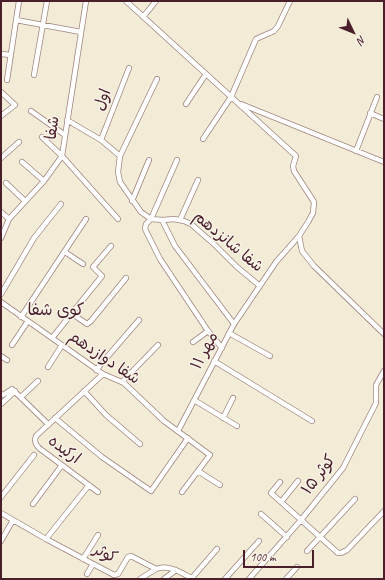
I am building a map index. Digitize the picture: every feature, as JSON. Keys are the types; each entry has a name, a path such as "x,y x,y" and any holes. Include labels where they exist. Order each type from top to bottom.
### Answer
{"street":[{"path":"7,80 19,1"},
{"path":"34,75 47,1"},
{"name":"شفا","path":"1,238 9,218 44,181 62,156 86,1"},
{"path":"126,1 238,103 384,162"},
{"path":"143,17 156,1"},
{"path":"203,139 231,97 256,39 274,31 290,1"},
{"path":"16,20 81,32"},
{"path":"1,54 11,55"},
{"name":"اول","path":"101,140 129,68"},
{"path":"186,104 206,74"},
{"path":"151,219 141,212 132,201 120,182 118,172 120,156 157,79"},
{"path":"1,92 15,104 1,116"},
{"path":"356,151 377,98"},
{"name":"مهر ۱۱","path":"178,431 234,324 276,262 299,236 313,213 314,202 294,171 293,166 296,156 238,103"},
{"path":"31,111 65,136"},
{"path":"370,113 384,120"},
{"path":"67,120 101,140 120,156"},
{"path":"42,137 62,156 118,218"},
{"path":"1,158 19,142"},
{"path":"132,201 149,160"},
{"path":"177,160 151,219 145,226 145,229 160,259 208,331 222,348"},
{"path":"22,162 44,181"},
{"path":"180,220 198,180"},
{"path":"6,183 25,201"},
{"path":"1,294 34,238 61,204"},
{"path":"1,212 9,218"},
{"path":"22,317 86,219"},
{"name":"شفا شانزدهم","path":"151,219 180,220 190,224 260,286"},
{"path":"162,220 175,246 234,324"},
{"path":"299,236 302,252 314,266 384,334"},
{"path":"52,338 102,276 94,267 111,246"},
{"path":"65,252 83,264"},
{"path":"71,313 87,324 92,321 126,278"},
{"name":"شفا دوازدهم","path":"1,302 96,370 111,379 122,382 164,421 210,455 182,492"},
{"path":"96,370 140,320"},
{"path":"12,345 28,321"},
{"path":"193,342 208,331"},
{"path":"229,333 270,356"},
{"path":"48,367 62,345"},
{"path":"122,382 158,345"},
{"path":"1,356 7,360"},
{"path":"214,361 312,421"},
{"name":"کوثر ۱۵","path":"249,579 301,520 343,468 376,403 376,385 384,371"},
{"path":"1,394 3,395 12,389 48,424 103,374"},
{"path":"21,397 38,380"},
{"path":"1,404 14,391"},
{"path":"84,391 106,415 140,444"},
{"path":"223,418 233,398"},
{"path":"194,400 237,426"},
{"path":"55,418 102,457 151,491 188,438"},
{"name":"ارکیده","path":"48,424 36,436 34,440 36,444 98,492"},
{"path":"1,497 34,455"},
{"path":"33,504 62,465"},
{"path":"198,471 220,485"},
{"path":"280,502 298,481"},
{"path":"280,482 271,493 336,552 341,553 347,550 384,511"},
{"path":"46,539 89,485"},
{"path":"307,551 355,499"},
{"name":"کوثر","path":"1,513 83,559 117,575 128,557 131,556 156,569 161,567 176,570 192,579"},
{"path":"261,514 287,536"},
{"path":"1,541 13,520"},
{"path":"83,559 98,535"},
{"path":"225,579 259,541"},
{"path":"192,579 217,549"},
{"path":"87,574 93,564"},
{"path":"286,579 297,567"},
{"path":"140,579 156,569"},
{"path":"164,579 176,570"}],"district":[{"name":"کوی شفا","path":"56,311"}]}
